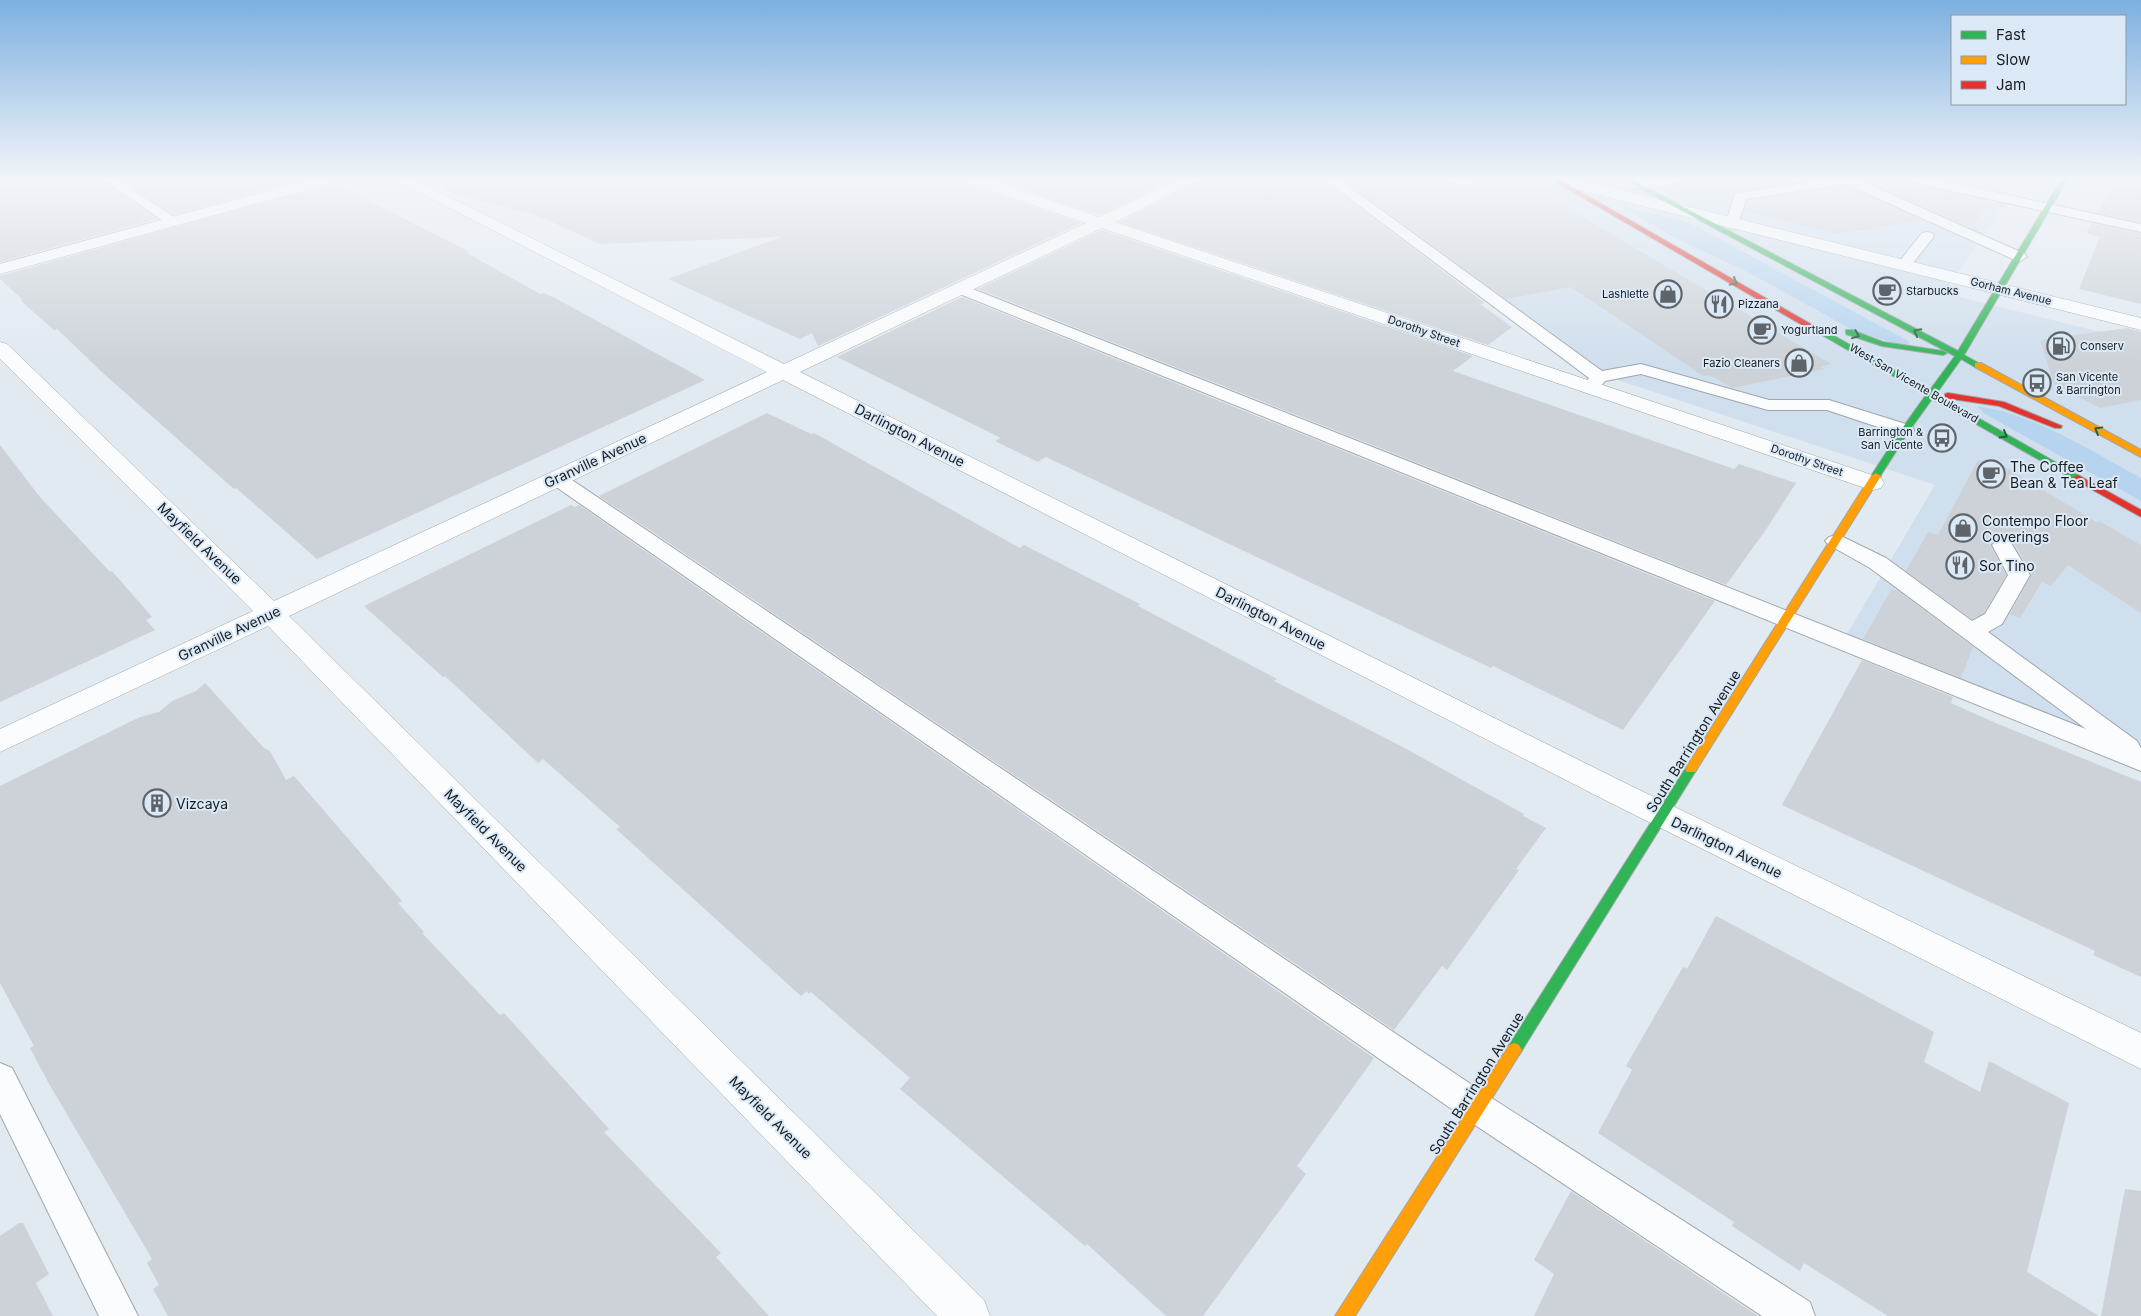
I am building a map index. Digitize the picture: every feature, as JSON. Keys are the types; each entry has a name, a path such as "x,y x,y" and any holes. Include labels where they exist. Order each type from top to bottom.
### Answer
{"main road":[{"name":"West San Vicente Boulevard","path":"1663,241 1932,393 2141,514"},
{"path":"1669,241 1748,276"},
{"path":"1743,241 1960,354 2141,454"},
{"name":"South Barrington Avenue","path":"1344,1316 1664,816 1905,430 1960,354 2029,241"},
{"path":"1834,324 1882,344 1908,349 1960,354"},
{"path":"1932,393 2001,404 2046,420 2072,434"}],"street":[{"path":"0,269 102,241"},
{"name":"Darlington Avenue","path":"525,241 1664,816 2141,1052"},
{"name":"Granville Avenue","path":"0,741 1062,241"},
{"name":"Dorothy Street","path":"1163,241 1595,382 1873,483"},
{"name":"Gorham Avenue","path":"1803,241 2001,288 2141,324"},
{"name":"Mayfield Avenue","path":"0,348 271,613 968,1316"}],"lane":[{"path":"1411,241 1595,382 1640,369 1768,405 1829,405 1905,430"},
{"path":"1904,265 1923,241"},
{"path":"1985,241 2020,257"},
{"path":"960,289 1786,621 2141,760"},
{"path":"556,478 1478,1108 1796,1316"},
{"path":"1836,541 1878,563 2141,760"},
{"path":"1971,631 1994,619 2019,575 2003,545"},
{"path":"0,1079 119,1316"}],"shaded area":[{"path":"1422,241 1979,241 1943,293 2141,342 2141,751 1844,639 1935,485 1612,378"},
{"path":"1682,241 1724,241 1910,342 1907,345 1893,343 1851,329 1744,270"},
{"path":"1977,406 2021,417 2042,425 2141,478 2141,501 1985,414"}],"building":[{"path":"0,241 75,241 0,262"},
{"path":"124,241 449,241 540,294 544,293 555,298 705,380 317,559 236,488 234,489 104,374 57,329 54,330 21,301 23,300 0,279 0,276"},
{"path":"594,241 667,241 600,244"},
{"path":"769,241 1042,241 818,346 812,333 800,339 668,279"},
{"path":"1078,241 1136,241 1473,356 1453,371 1734,469 1739,464 1796,483 1765,531 1726,585 978,289"},
{"path":"1178,241 1404,241 1485,303 1480,304 1512,327 1488,345"},
{"path":"1428,241 1624,241 1831,364 1820,367 1825,369 1732,388 1710,375 1703,376 1571,287 1506,299"},
{"path":"2098,241 2141,241 2141,304 2079,289"},
{"path":"962,297 1715,601 1623,730 1493,666 1491,668 1046,457 1038,462 995,441 1001,438 837,357"},
{"path":"2127,328 2141,332 2141,400 2100,408 2054,384 2040,340"},
{"path":"767,413 811,434 814,433 1020,548 1024,545 1140,604 1138,606 1277,679 1274,681 1399,745 1546,828 1516,869 1519,870 1447,970 1442,966 1394,1030 599,496"},
{"path":"0,445 40,497 110,572 112,571 152,617 146,620 155,630 0,702"},
{"path":"1978,460 2000,462 2098,523 2099,521 2141,545 2141,613 2068,565 2051,586 2042,582 2020,618 2010,614 2032,574 2012,540 2004,537 1995,539 1990,545 2006,575 1984,613 1972,619 1906,571 1928,532 1938,535"},
{"path":"571,505 575,507 579,505 1374,1058 1297,1166 1306,1174 1203,1316 1166,1316 1087,1244 1085,1246 900,1089 910,1078 811,992 809,994 807,991 801,996 616,829 620,827 543,759 538,763 445,676 443,677 364,606"},
{"path":"1891,590 1897,590 1973,647 1961,678 1863,639"},
{"path":"1862,660 1953,697 1951,703 1998,724 2141,782 2141,977 2093,955 2095,951 1782,805"},
{"path":"205,683 264,748 270,751 286,780 294,776 402,901 398,903 424,932 422,933 500,1015 504,1013 609,1129 604,1132 721,1253 716,1257 769,1316 168,1316 153,1289 159,1285 147,1263 152,1259 48,1082 30,1048 34,1046 0,983 0,786 140,717 159,712 172,701 196,691"},
{"path":"1716,916 1934,1032 1924,1062 1980,1092 1989,1061 2069,1103 2027,1272 2099,1316 1888,1316 1804,1263 1800,1271 1732,1226 1734,1222 1598,1133 1632,1070 1626,1066 1683,967 1687,969"},
{"path":"2125,1189 2141,1191 2141,1316 2101,1316"},
{"path":"1571,1191 1758,1316 1534,1316 1554,1274 1534,1260"},
{"path":"19,1223 23,1223 49,1274 36,1283 53,1316 0,1316 0,1236"}],"traffic: fast":[{"path":"1744,241 1978,365"},
{"path":"1876,476 1905,430 1960,355 2028,241"},
{"path":"1819,331 2078,478"},
{"path":"1849,332 1882,344 1943,353"},
{"path":"1514,1050 1691,769"}],"traffic: slow":[{"path":"1978,365 2141,454"},
{"path":"1691,769 1876,476"},
{"path":"1344,1316 1514,1050"}],"traffic: jam":[{"path":"1662,241 1819,331"},
{"path":"1948,396 2001,404 2058,426"},
{"path":"2078,478 2141,514"}],"place":[{"name":"Starbucks","path":"1887,291"},
{"name":"Lashlette","path":"1668,294"},
{"name":"Pizzana","path":"1719,304"},
{"name":"Yogurtland","path":"1762,330"},
{"name":"Conserv","path":"2061,346"},
{"name":"Fazio Cleaners","path":"1799,363"},
{"name":"San Vicente & Barrington","path":"2037,383"},
{"name":"Barrington & San Vicente","path":"1942,438"},
{"name":"The Coffee Bean & Tea Leaf","path":"1991,474"},
{"name":"Contempo Floor Coverings","path":"1963,528"},
{"name":"Sor Tino","path":"1960,565"},
{"name":"Vizcaya","path":"157,803"}]}
